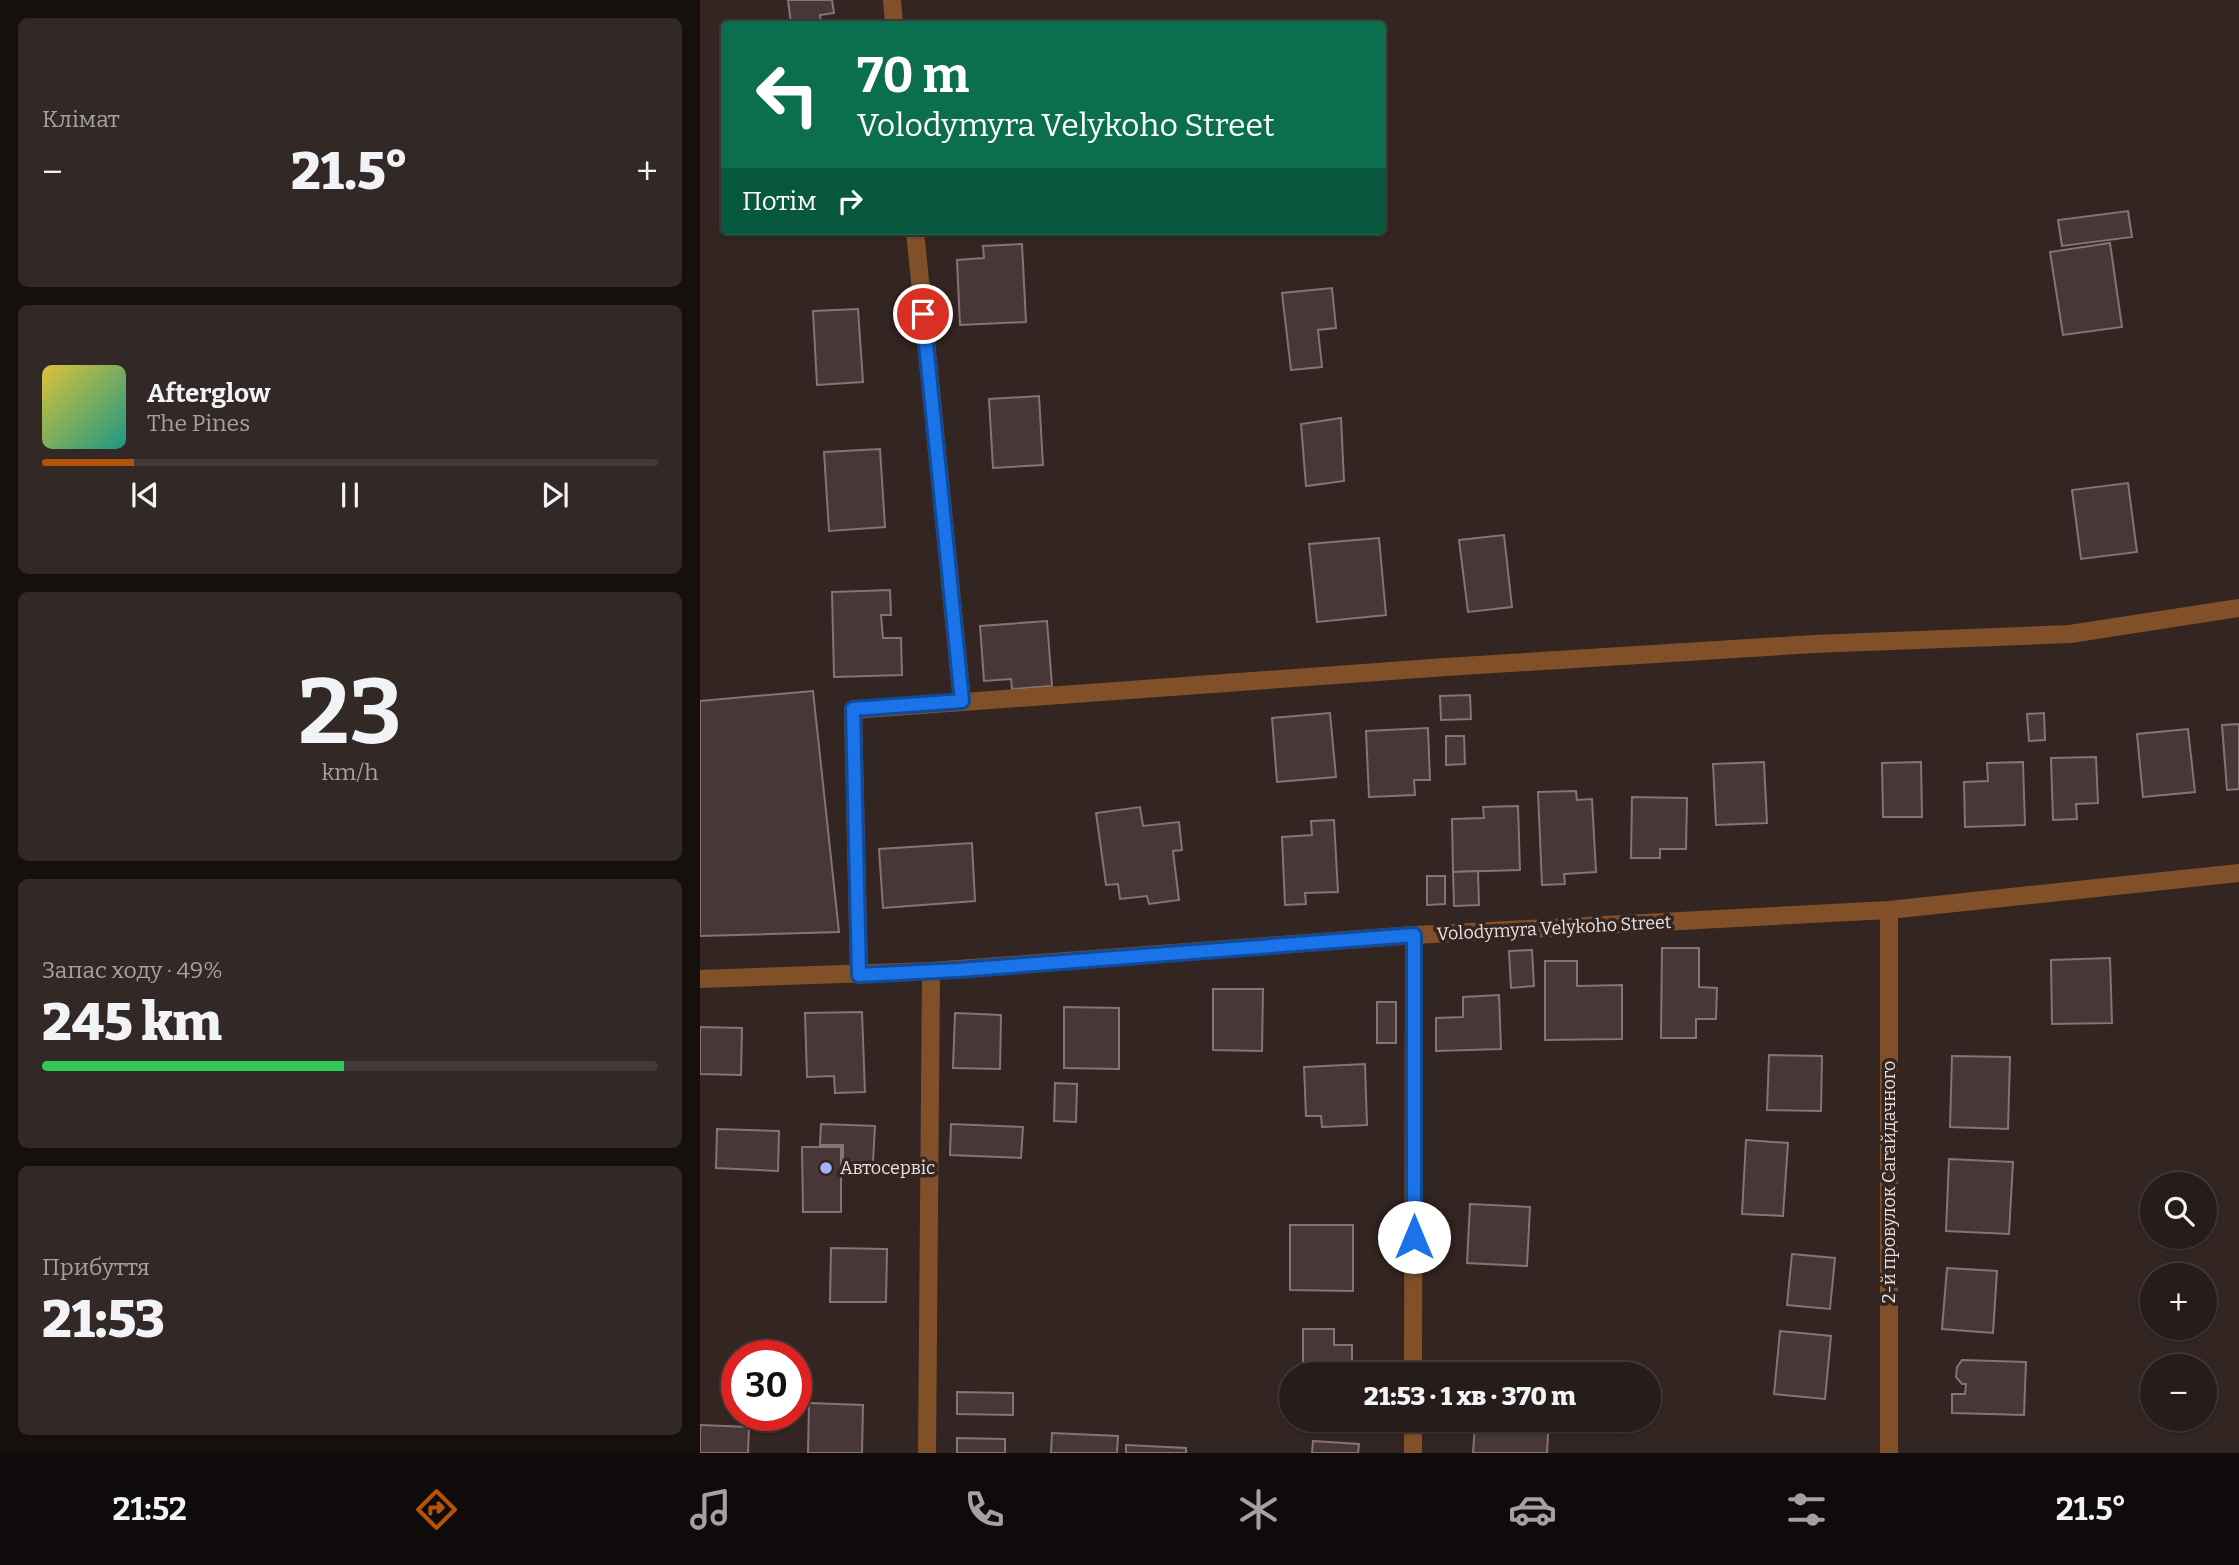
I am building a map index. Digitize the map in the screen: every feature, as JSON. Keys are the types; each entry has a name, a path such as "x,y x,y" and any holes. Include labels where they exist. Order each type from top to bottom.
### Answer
{"street":[{"path":"892,0 894,21"},
{"path":"915,235 962,701"},
{"path":"859,975 853,709 1446,667 1787,646 2070,634 2239,608"},
{"name":"Volodymyra Velykoho Street","path":"700,979 931,971 1414,935 1889,910 2239,873"},
{"name":"2-й провулок Сагайдачного","path":"1889,910 1889,1453"},
{"path":"1413,1362 1414,935"},
{"path":"927,1453 931,971"},
{"path":"1413,1432 1413,1453"}],"building":[{"path":"788,0 832,0 834,13 820,15 821,21 791,21"},
{"path":"2128,211 2132,237 2062,246 2058,220"},
{"path":"2110,243 2122,327 2063,335 2050,252"},
{"path":"1022,244 1026,322 960,325 957,260 984,258 983,246"},
{"path":"1332,288 1336,328 1318,330 1322,367 1291,370 1282,293"},
{"path":"858,309 863,382 817,385 813,311"},
{"path":"1039,396 1043,465 993,468 989,399"},
{"path":"1341,418 1344,481 1306,486 1301,424"},
{"path":"880,449 885,527 829,531 824,452"},
{"path":"2128,483 2137,552 2081,559 2072,490"},
{"path":"1504,535 1512,607 1468,612 1459,540"},
{"path":"1379,538 1386,615 1317,622 1309,544"},
{"path":"890,590 891,615 881,615 883,638 901,638 902,675 834,677 832,592"},
{"path":"1047,621 1052,686 1012,689 1011,679 984,681 980,626"},
{"path":"813,691 839,932 700,936 700,701"},
{"path":"1470,695 1471,719 1441,720 1440,696"},
{"path":"1330,713 1336,777 1277,782 1272,718"},
{"path":"2044,713 2045,740 2029,741 2027,714"},
{"path":"2239,724 2239,789 2227,790 2222,725"},
{"path":"1428,728 1430,780 1414,780 1415,795 1369,797 1366,731"},
{"path":"2188,729 2195,792 2143,797 2137,734"},
{"path":"1446,736 1464,736 1465,764 1446,765"},
{"path":"2096,757 2098,803 2076,804 2077,819 2053,820 2051,758"},
{"path":"1764,762 1767,823 1716,825 1713,764"},
{"path":"1921,762 1922,817 1883,817 1882,763"},
{"path":"2023,762 2025,825 1965,827 1964,782 1988,781 1987,763"},
{"path":"1576,791 1577,800 1592,799 1596,872 1564,874 1565,884 1542,885 1538,792"},
{"path":"1632,797 1687,798 1686,849 1660,849 1660,858 1631,858"},
{"path":"1518,806 1520,870 1453,872 1452,819 1484,818 1483,807"},
{"path":"1140,807 1143,826 1179,822 1182,850 1173,851 1179,900 1149,904 1147,896 1120,899 1118,884 1106,885 1096,813"},
{"path":"1334,820 1338,892 1305,893 1306,904 1285,905 1282,837 1312,835 1311,821"},
{"path":"972,843 975,901 883,908 879,849"},
{"path":"1478,871 1479,905 1454,906 1453,872"},
{"path":"1427,876 1445,876 1445,904 1427,905"},
{"path":"1662,948 1699,948 1699,987 1717,988 1716,1019 1696,1019 1696,1038 1661,1038"},
{"path":"1532,950 1534,986 1511,988 1509,951"},
{"path":"2110,958 2112,1023 2052,1024 2051,960"},
{"path":"1545,961 1577,961 1577,986 1622,985 1622,1039 1545,1040"},
{"path":"1213,989 1263,989 1262,1051 1213,1050"},
{"path":"1499,995 1501,1049 1436,1051 1436,1018 1463,1017 1463,997"},
{"path":"1377,1002 1396,1002 1396,1043 1377,1043"},
{"path":"1064,1007 1119,1008 1119,1069 1064,1068"},
{"path":"862,1012 865,1092 835,1093 834,1076 807,1077 805,1013"},
{"path":"955,1013 1001,1015 1000,1069 953,1068"},
{"path":"700,1027 742,1028 741,1075 700,1074"},
{"path":"1769,1055 1822,1056 1821,1111 1767,1110"},
{"path":"1952,1056 2010,1057 2008,1129 1950,1127"},
{"path":"1365,1064 1367,1125 1322,1127 1321,1116 1306,1116 1304,1067"},
{"path":"1055,1083 1077,1084 1076,1122 1054,1121"},
{"path":"821,1124 875,1126 873,1162 843,1161 843,1145 820,1145"},
{"path":"951,1124 1023,1127 1021,1158 950,1155"},
{"path":"717,1129 779,1131 778,1171 716,1168"},
{"path":"1746,1140 1788,1143 1783,1216 1742,1214"},
{"path":"802,1147 841,1147 841,1212 803,1212"},
{"path":"1949,1159 2013,1162 2009,1234 1946,1231"},
{"path":"1470,1204 1530,1207 1527,1266 1467,1263"},
{"path":"1290,1225 1353,1225 1353,1291 1290,1290"},
{"path":"831,1248 887,1249 886,1302 830,1302"},
{"path":"1792,1254 1835,1258 1830,1309 1787,1305"},
{"path":"1947,1268 1997,1271 1993,1333 1942,1329"},
{"path":"1303,1329 1334,1329 1334,1345 1352,1345 1352,1362 1303,1362"},
{"path":"1780,1331 1831,1336 1825,1399 1774,1394"},
{"path":"1962,1360 2026,1362 2024,1415 1952,1413 1952,1394 1965,1394 1966,1384 1962,1384 1956,1377 1957,1367"},
{"path":"957,1392 1013,1393 1013,1415 957,1414"},
{"path":"812,1403 863,1405 862,1453 808,1453 808,1431 812,1431"},
{"path":"700,1425 721,1426 721,1431 749,1431 748,1453 700,1453"},
{"path":"1474,1432 1548,1432 1547,1453 1473,1453"},
{"path":"1052,1433 1118,1436 1117,1453 1051,1453"},
{"path":"957,1438 1005,1439 1005,1453 957,1453"},
{"path":"1313,1441 1359,1444 1358,1453 1312,1453"},
{"path":"1126,1445 1186,1448 1186,1453 1126,1453"}],"place":[{"name":"Автосервіс","path":"826,1168"}],"route":[{"path":"923,314 962,701 853,709 859,975 958,970 1414,935 1414,1237"}]}
